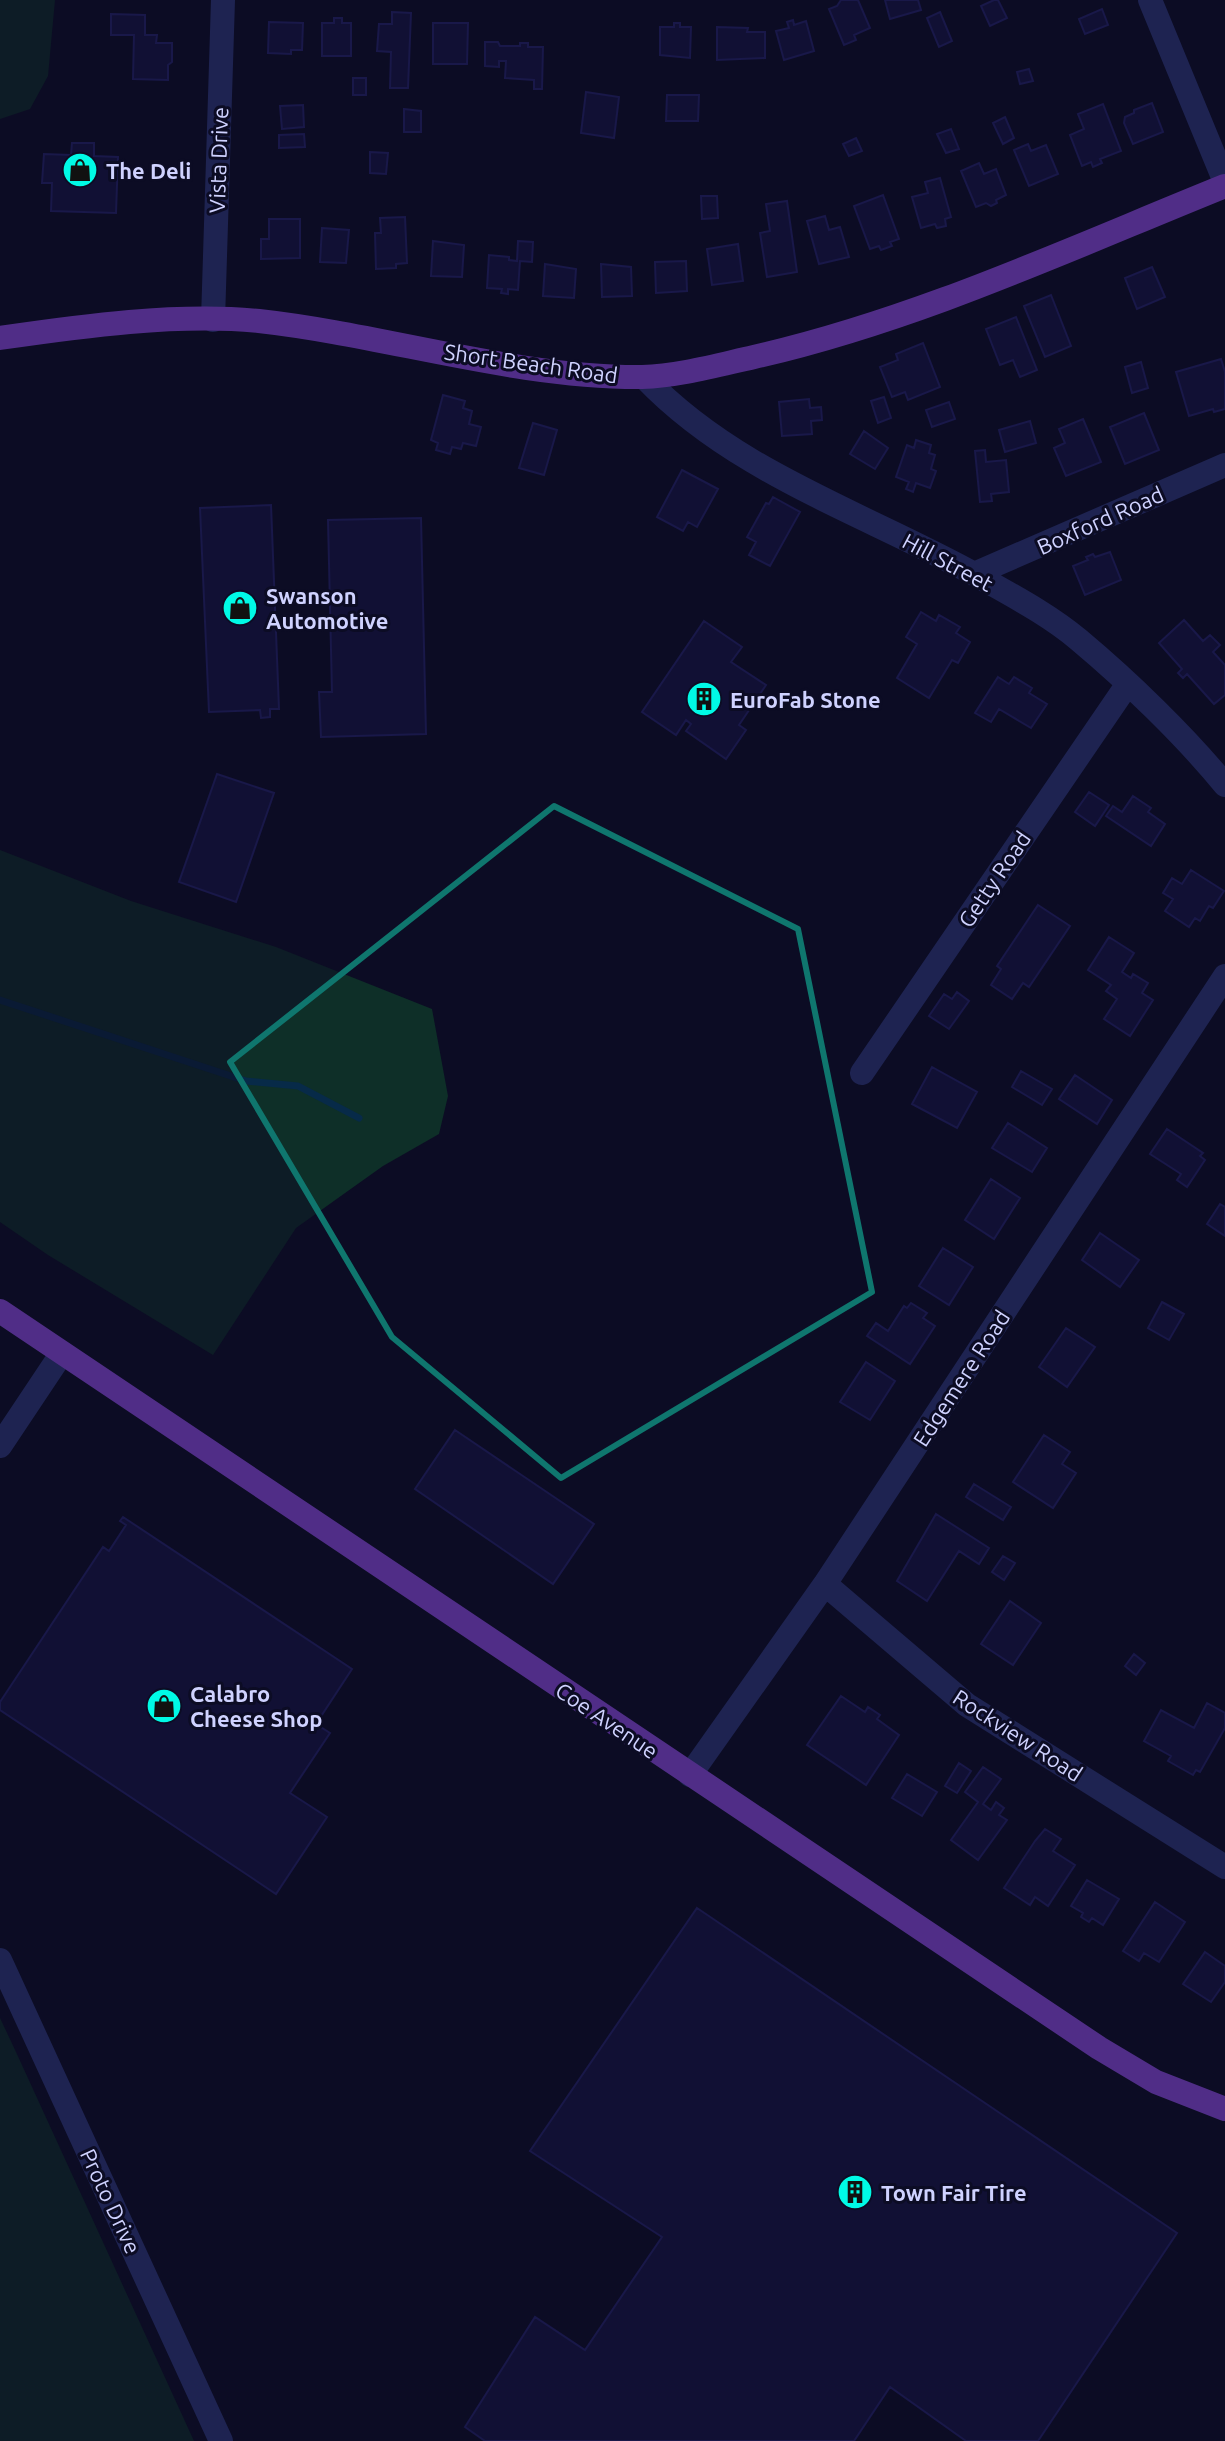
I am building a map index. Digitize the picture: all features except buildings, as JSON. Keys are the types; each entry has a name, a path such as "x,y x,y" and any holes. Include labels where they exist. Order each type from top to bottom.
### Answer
{"main road":[{"name":"Short Beach Road","path":"0,338 82,326 256,321 570,373 644,377 709,367 807,345 948,298 1225,184"},
{"name":"Coe Avenue","path":"0,1311 1099,2048 1156,2082 1225,2109"}],"street":[{"name":"Vista Drive","path":"213,320 223,0"},
{"path":"1150,0 1225,184"},
{"name":"Hill Street","path":"644,377 696,425 760,466 974,574 1033,608 1077,639 1127,685 1214,753 1225,785"},
{"name":"Boxford Road","path":"974,574 1225,465"},
{"name":"Getty Road","path":"862,1073 1127,685"},
{"name":"Edgemere Road","path":"690,1775 825,1584 1225,976"},
{"path":"0,1446 62,1353"},
{"name":"Rockview Road","path":"825,1584 967,1705 1225,1867"},
{"name":"Proto Drive","path":"0,1960 221,2441"}],"highlighted area":[{"path":"554,806 798,929 872,1292 561,1478 392,1337 230,1062"}],"green space":[{"path":"0,0 55,0 48,76 30,109 0,119"},
{"path":"0,850 131,901 276,947 432,1009 448,1096 439,1134 383,1166 296,1228 213,1355 48,1255 0,1222"},
{"path":"0,2018 16,2052 194,2441 0,2441"}],"waterway":[{"path":"0,1000 246,1081 298,1086 359,1118"}],"place":[{"name":"The Deli","path":"80,170"},
{"name":"Swanson Automotive","path":"240,608"},
{"name":"EuroFab Stone","path":"704,699"},
{"name":"Calabro Cheese Shop","path":"164,1706"},
{"name":"Town Fair Tire","path":"855,2192"}]}
